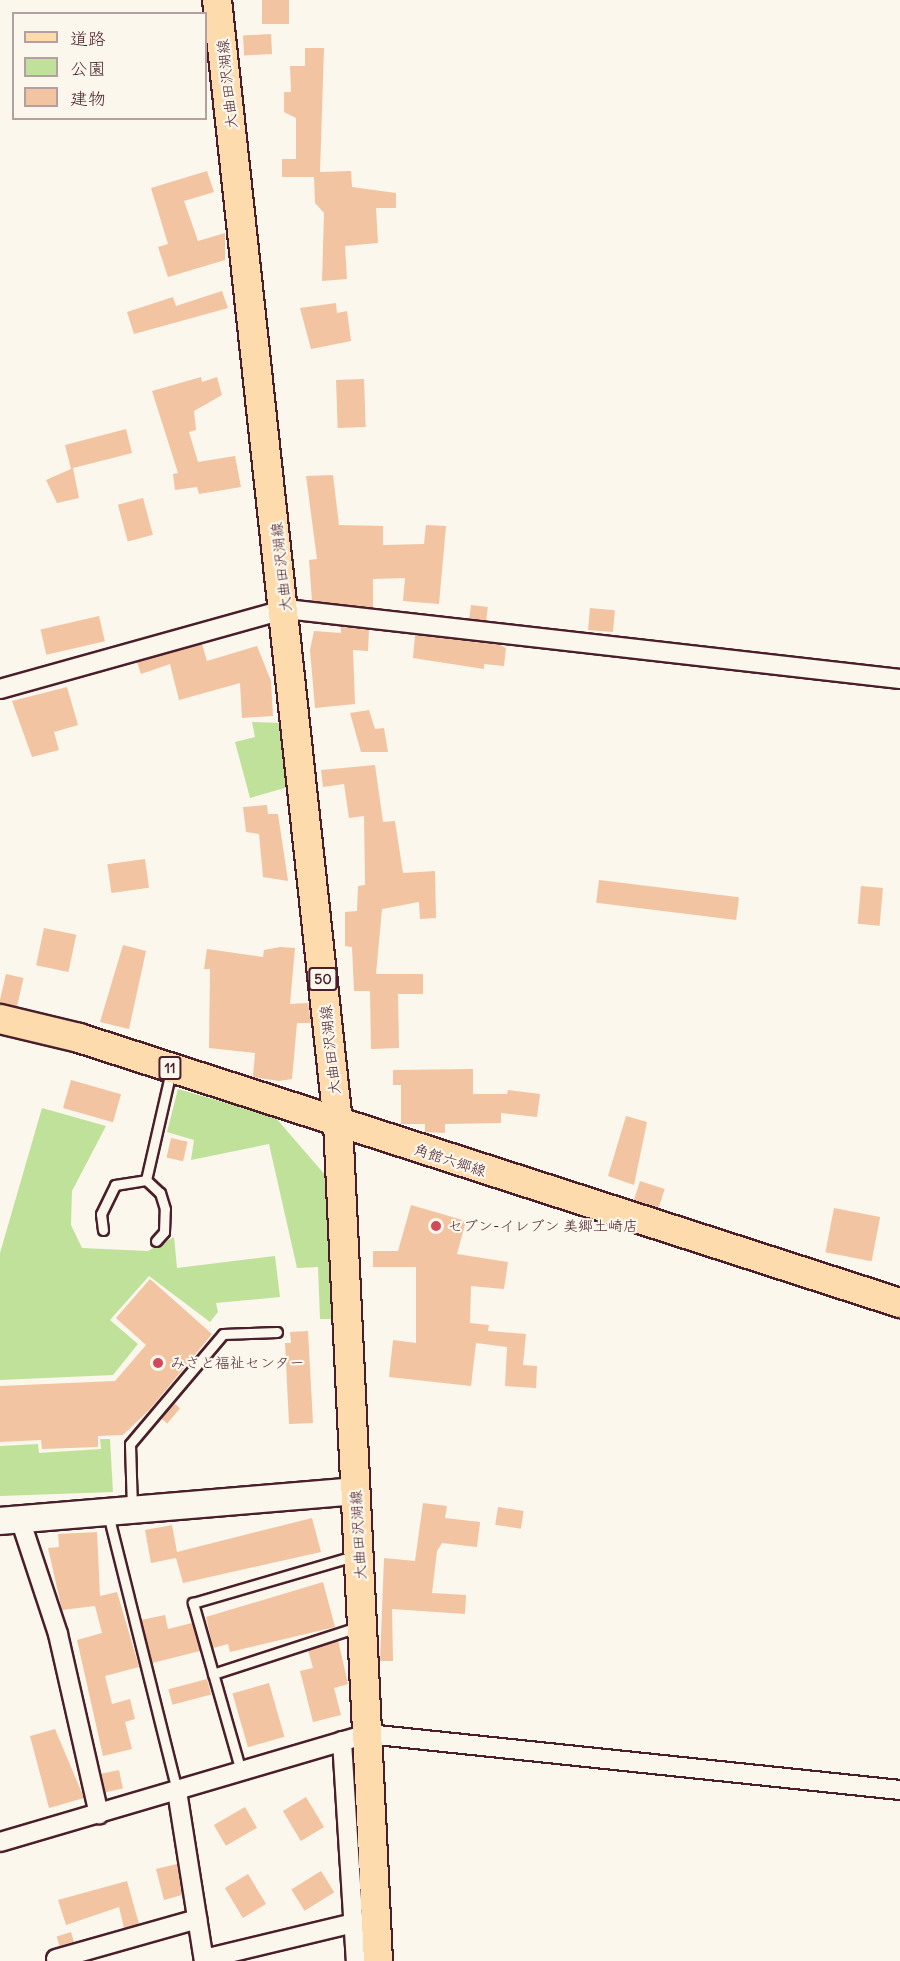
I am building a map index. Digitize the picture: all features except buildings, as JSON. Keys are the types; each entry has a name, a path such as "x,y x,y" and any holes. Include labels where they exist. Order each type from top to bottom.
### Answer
{"main road":[{"name":"大曲田沢湖線","path":"217,0 286,609 338,1123 363,1625 355,1737 378,1961"},
{"name":"角館六郷線","path":"0,1019 171,1068 900,1303"}],"street":[{"path":"0,689 286,609 900,679"},
{"path":"99,1814 58,1634 10,1520 356,1491"},
{"path":"0,1842 177,1791 240,1768 355,1737 900,1790"},
{"path":"355,1737 354,1923 356,1961"},
{"path":"177,1791 204,1960 354,1923"},
{"path":"56,1959 198,1919"}],"lane":[{"path":"146,1180 171,1068"},
{"path":"102,1230 101,1214 115,1185 146,1180"},
{"path":"146,1180 160,1193 165,1209 164,1232 156,1241"},
{"path":"177,1791 120,1511 130,1444 223,1334 277,1332"},
{"path":"240,1768 193,1603 359,1554"},
{"path":"213,1674 363,1625"}],"green space":[{"path":"252,722 283,723 288,787 250,798 235,742 255,737"},
{"path":"178,1089 275,1117 326,1176 335,1319 320,1319 318,1267 297,1268 269,1144 191,1160 194,1140 167,1132"},
{"path":"42,1108 106,1126 72,1191 71,1225 82,1248 148,1251 174,1237 177,1268 275,1256 280,1297 216,1303 218,1312 210,1322 149,1276 110,1320 138,1344 113,1375 0,1380 0,1253"},
{"path":"100,1439 110,1439 113,1492 0,1496 0,1446 38,1444 39,1453 101,1449"}],"place":[{"name":"セブン-イレブン 美郷土崎店","path":"436,1226"},
{"name":"みさと福祉センター","path":"158,1363"}]}
